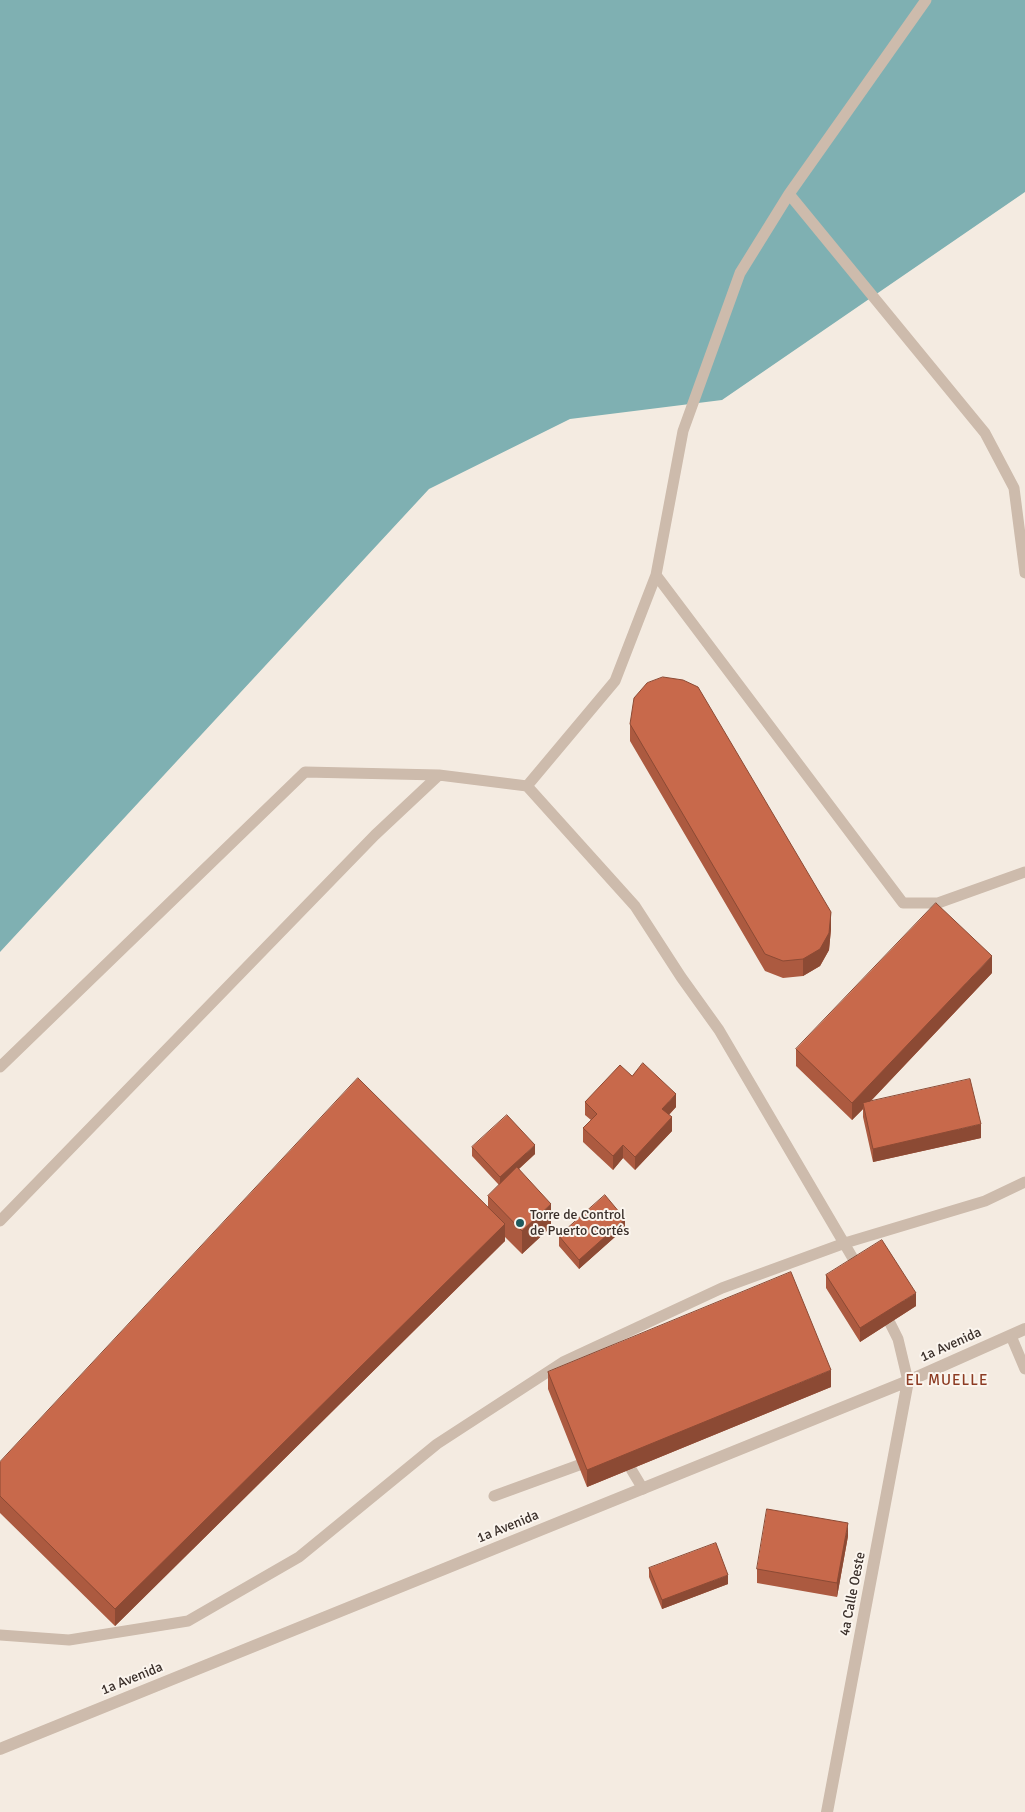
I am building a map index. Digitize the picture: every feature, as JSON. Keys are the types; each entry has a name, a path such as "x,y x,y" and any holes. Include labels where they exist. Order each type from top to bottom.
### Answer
{"street":[{"name":"1a Avenida","path":"0,1749 908,1381 1025,1329"},
{"name":"4a Calle Oeste","path":"827,1812 908,1381"}],"lane":[{"path":"527,786 615,681 656,575 683,431 740,273 789,194 926,0"},
{"path":"789,194 985,433 1014,488 1025,573"},
{"path":"656,575 903,903 938,903 1025,872"},
{"path":"0,1067 305,772 439,775 527,786 635,906 681,977 719,1030 858,1267"},
{"path":"0,1221 375,835 439,775"},
{"path":"0,1635 69,1640 188,1621 299,1558 437,1444 563,1362 722,1288 845,1243 984,1201 1025,1182"},
{"path":"890,1323 898,1339 908,1381"},
{"path":"1011,1336 1025,1369"},
{"path":"494,1496 579,1465"},
{"path":"631,1469 642,1489"}],"water":[{"path":"0,0 1025,0 1025,192 722,400 570,419 429,489 0,952"}],"building":[{"path":"663,677 683,680 698,687 831,912 829,933 820,949 803,959 783,961 765,954 630,724 634,698 647,683"},
{"path":"936,903 992,956 852,1103 796,1049"},
{"path":"643,1063 676,1094 662,1109 672,1117 635,1157 623,1145 613,1156 583,1128 597,1114 585,1102 620,1065 632,1076"},
{"path":"358,1078 505,1224 115,1609 0,1496 0,1462"},
{"path":"970,1079 981,1124 873,1149 863,1103"},
{"path":"507,1115 535,1145 500,1177 472,1147"},
{"path":"517,1167 551,1204 522,1231 488,1196"},
{"path":"605,1195 625,1219 579,1260 559,1236"},
{"path":"882,1240 916,1293 860,1328 826,1275"},
{"path":"791,1272 831,1370 587,1470 548,1372"},
{"path":"767,1509 848,1523 837,1583 757,1569"},
{"path":"716,1543 728,1575 662,1600 649,1568"}],"place":[{"name":"Torre de Control de Puerto Cortés","path":"520,1223"}],"district":[{"name":"EL MUELLE","path":"947,1381"}]}
